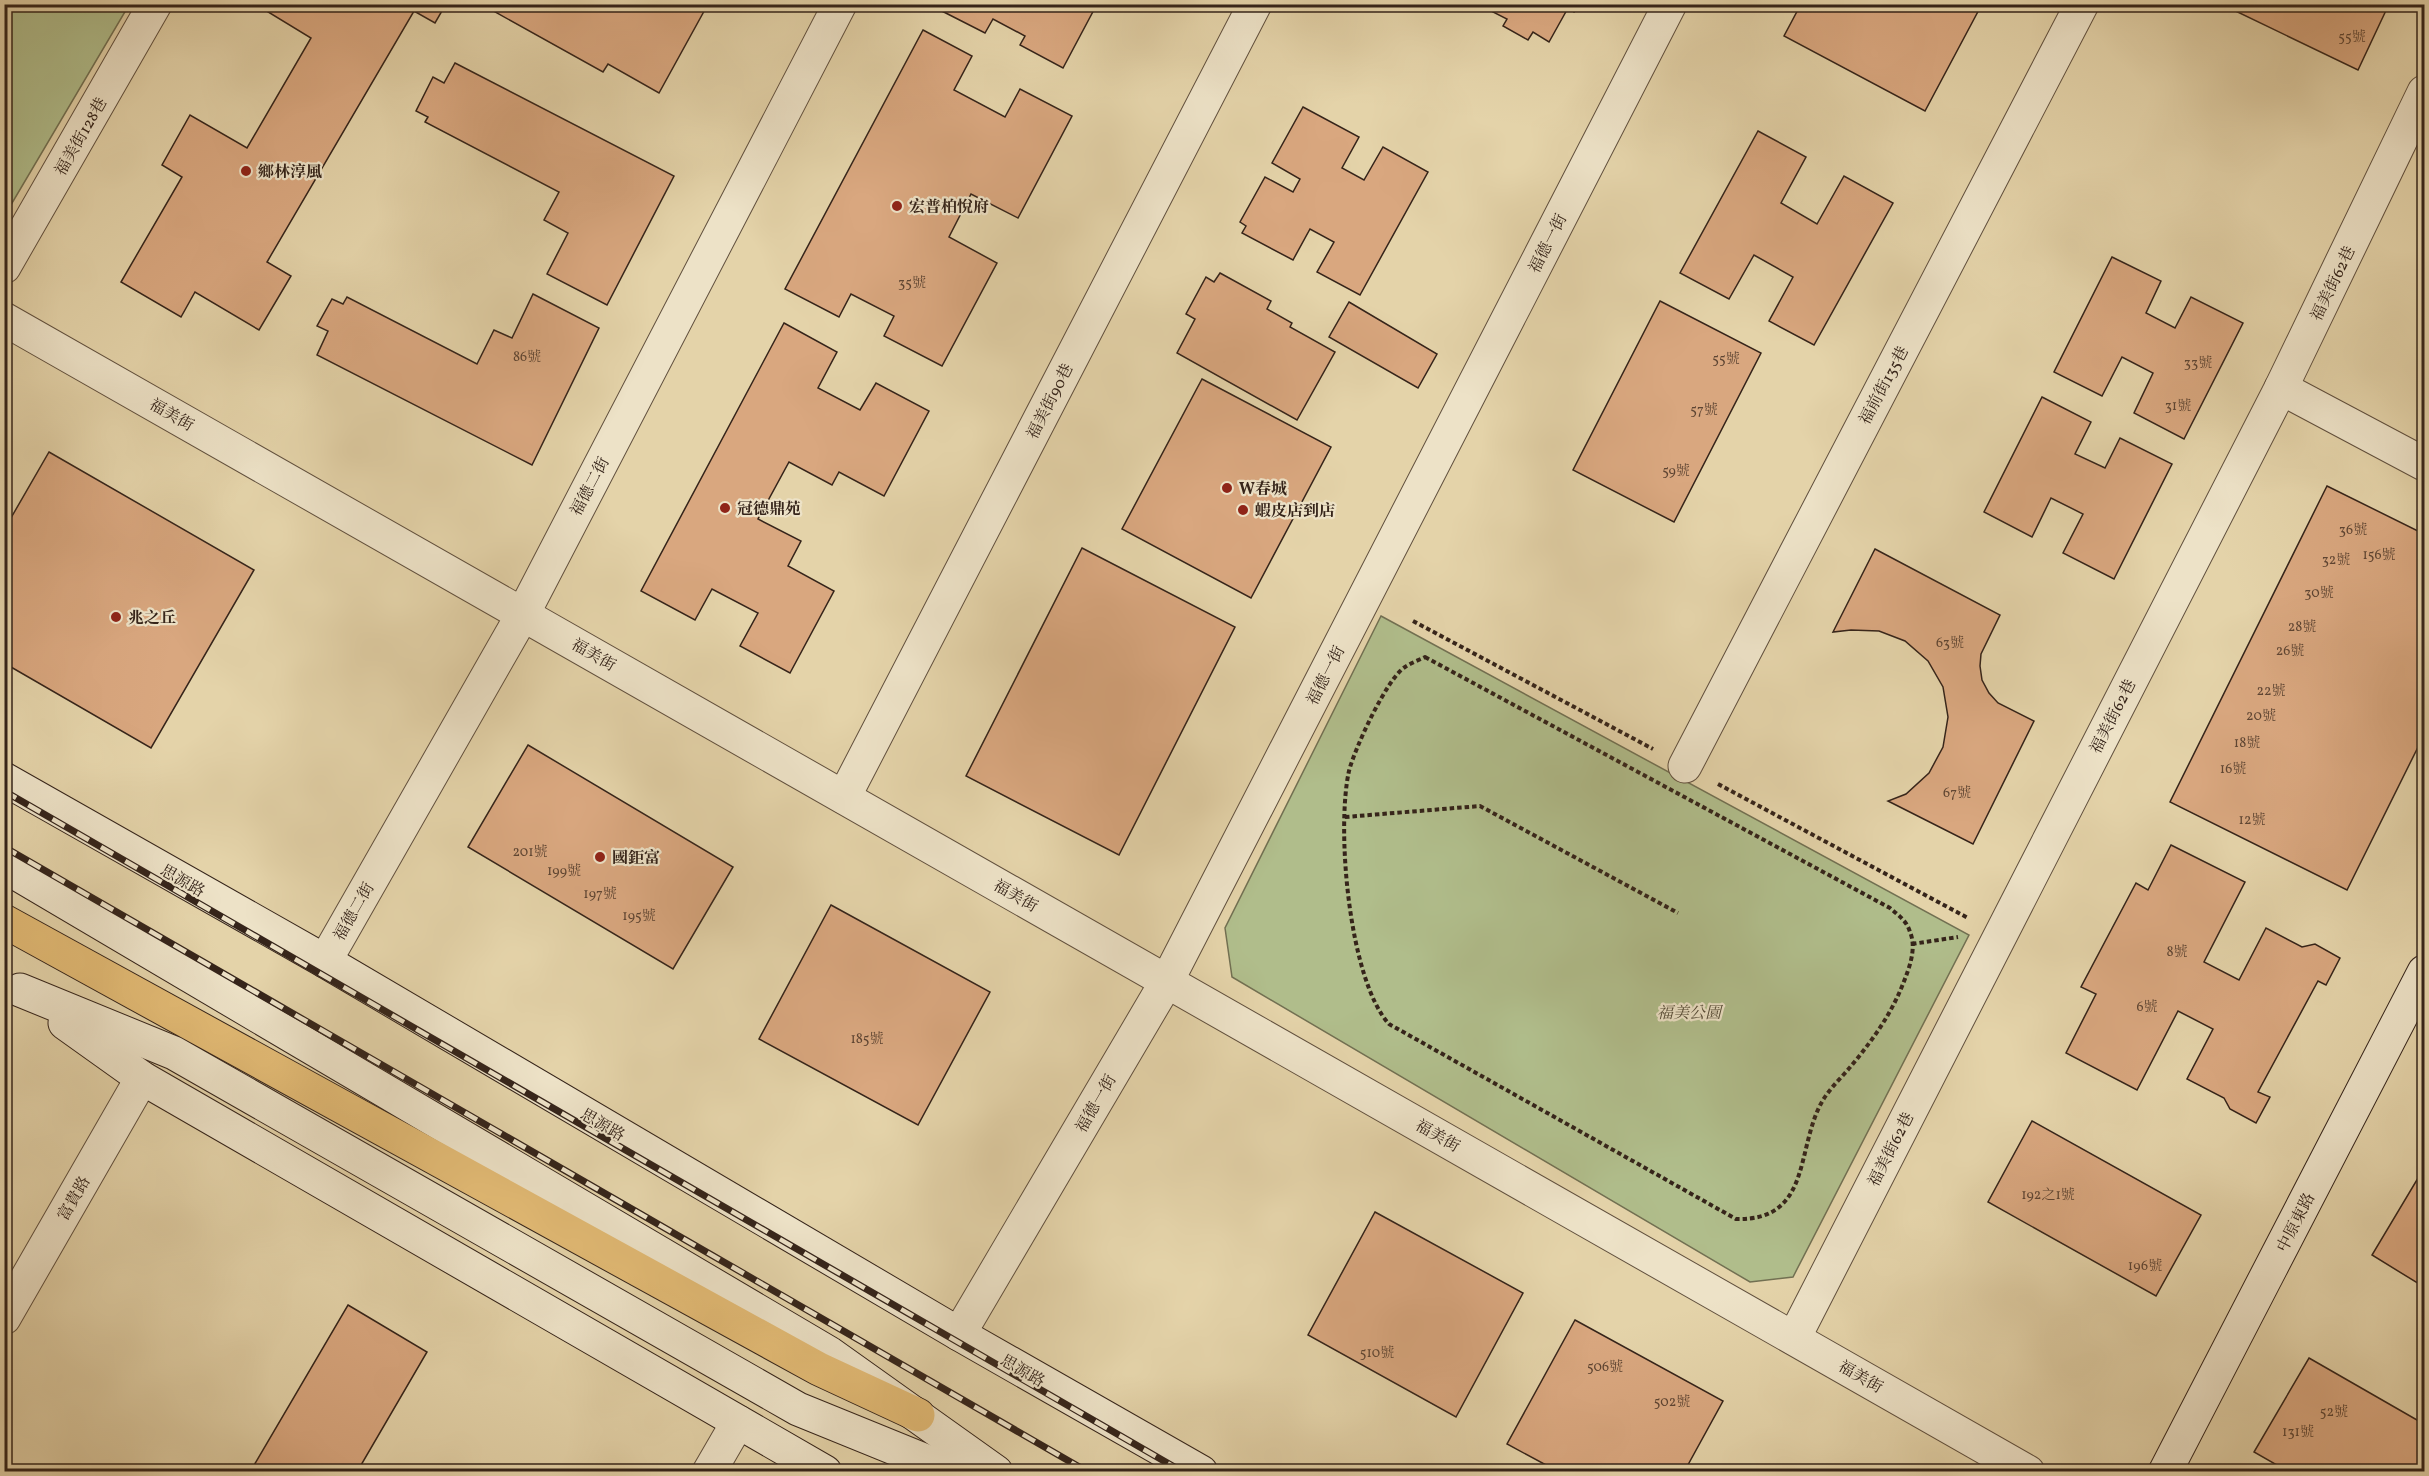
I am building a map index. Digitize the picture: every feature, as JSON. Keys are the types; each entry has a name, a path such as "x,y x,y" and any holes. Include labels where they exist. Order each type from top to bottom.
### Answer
{"highway":[{"path":"4,921 819,1369 918,1415"}],"street":[{"name":"福美街128巷","path":"4,267 155,4"},
{"name":"福德二街","path":"325,961 523,614 840,4"},
{"name":"福美街90巷","path":"844,797 1255,4"},
{"name":"福德一街","path":"959,1334 1167,981 1670,4"},
{"name":"福前街135巷","path":"1685,766 2082,4"},
{"name":"福美街62巷","path":"1794,1338 2281,388 2424,92"},
{"name":"福美街","path":"4,319 2028,1472"},
{"path":"2281,388 2424,464"},
{"name":"思源路","path":"4,779 325,961 959,1334 1154,1457 1202,1472"},
{"path":"4,866 829,1353 996,1472"},
{"name":"中原東路","path":"2165,1472 2424,972"},
{"path":"12,986 142,1078 825,1472"},
{"path":"12,986 174,1053 798,1409 953,1472"},
{"name":"富貴路","path":"4,1318 142,1078"},
{"path":"710,1472 738,1422"}],"path":[{"path":"1425,657 1890,908 1905,921 1911,933 1912,959 1883,1027 1823,1100 1811,1129 1803,1168 1790,1196 1771,1213 1751,1219 1736,1219 1389,1024 1378,1012 1362,970 1351,916 1344,838 1345,818 1349,771 1369,717 1403,668 1425,657"},
{"path":"1345,818 1480,806 1678,913"},
{"path":"1912,944 1969,935"}],"green space":[{"path":"4,5 129,5 5,215"},
{"name":"福美公園","path":"1381,616 1969,935 1793,1277 1750,1282 1232,977 1225,928"}],"building":[{"name":"鄉林淳風","path":"255,4 446,4 435,23 414,11 267,262 291,276 259,330 195,292 181,317 121,282 182,177 162,165 190,115 247,148 311,38"},
{"path":"490,4 632,4 638,8 641,4 708,4 659,93 608,64 603,72 488,8"},
{"path":"935,4 1097,4 1063,68 1020,45 1025,36 993,19 985,33 934,7"},
{"path":"1495,4 1578,4 1574,12 1568,8 1549,42 1533,32 1528,40 1503,26 1507,19 1491,11"},
{"path":"1801,4 1982,4 1925,111 1784,36"},
{"path":"2221,4 2389,4 2358,70"},
{"name":"宏普柏悅府","path":"923,30 972,56 954,90 1005,117 1020,89 1072,116 1018,218 971,194 949,237 997,263 942,366 884,336 894,316 851,294 839,317 785,289"},
{"path":"455,63 674,176 607,305 547,274 568,233 544,220 559,192 425,122 428,117 416,111 433,77 444,83"},
{"path":"1303,107 1359,137 1342,168 1364,180 1383,147 1428,172 1360,295 1317,272 1334,242 1310,229 1293,260 1242,233 1246,226 1240,222 1265,177 1293,192 1300,179 1272,163"},
{"path":"1758,131 1806,157 1781,203 1817,224 1844,176 1893,203 1814,345 1769,321 1793,277 1754,255 1729,299 1680,273"},
{"path":"2112,257 2161,281 2146,313 2175,328 2191,297 2243,323 2184,439 2134,413 2153,373 2122,357 2102,396 2054,372"},
{"path":"1220,273 1271,301 1267,309 1292,323 1290,327 1335,352 1297,420 1177,353 1195,319 1186,314 1206,277 1214,282"},
{"path":"533,294 599,328 532,465 317,355 328,331 317,326 332,299 343,304 347,297 477,364 494,330 512,338"},
{"path":"1660,301 1761,353 1674,522 1573,470"},
{"path":"1349,302 1437,354 1418,388 1329,337"},
{"name":"冠德鼎苑","path":"784,323 837,352 818,388 860,410 876,383 929,411 884,496 839,472 832,485 789,462 758,519 801,541 788,566 834,591 790,673 740,646 758,613 712,589 695,620 641,591"},
{"name":"W春城","path":"1202,379 1331,447 1251,598 1122,529"},
{"path":"2042,397 2091,422 2075,454 2105,468 2120,438 2172,464 2114,579 2063,553 2083,514 2051,498 2032,537 1984,512"},
{"name":"兆之丘","path":"49,452 254,570 151,748 4,663 4,530"},
{"path":"2327,486 2424,534 2424,735 2347,890 2170,802"},
{"path":"1082,548 1235,627 1119,855 966,776"},
{"path":"1875,549 2000,615 1981,654 1982,680 1998,703 2034,721 1973,844 1888,801 1906,794 1929,773 1943,747 1948,717 1943,687 1928,661 1905,641 1879,631 1833,632"},
{"name":"國鉅富","path":"528,745 733,867 673,969 468,847"},
{"path":"2171,845 2245,882 2204,962 2239,980 2266,928 2302,947 2315,944 2340,958 2326,985 2318,981 2258,1092 2270,1097 2256,1123 2230,1109 2224,1098 2187,1079 2213,1029 2178,1011 2137,1090 2066,1053 2096,994 2081,987 2136,883 2148,890"},
{"path":"831,905 990,992 918,1125 759,1039"},
{"path":"2032,1121 2201,1215 2156,1296 1988,1202"},
{"path":"2424,1168 2424,1287 2372,1255"},
{"path":"1375,1212 1523,1293 1456,1417 1308,1335"},
{"path":"348,1305 427,1352 357,1472 250,1472"},
{"path":"1575,1320 1723,1401 1684,1472 1559,1472 1507,1444"},
{"path":"2309,1358 2424,1424 2424,1472 2289,1472 2254,1452"}],"railway":[{"path":"4,791 1183,1472"},
{"path":"4,847 1088,1472"}],"place":[{"name":"鄉林淳風","path":"246,171"},
{"name":"宏普柏悅府","path":"897,206"},
{"name":"W春城","path":"1227,488"},
{"name":"冠德鼎苑","path":"725,508"},
{"name":"蝦皮店到店","path":"1243,510"},
{"name":"兆之丘","path":"116,617"},
{"name":"國鉅富","path":"600,857"}]}
